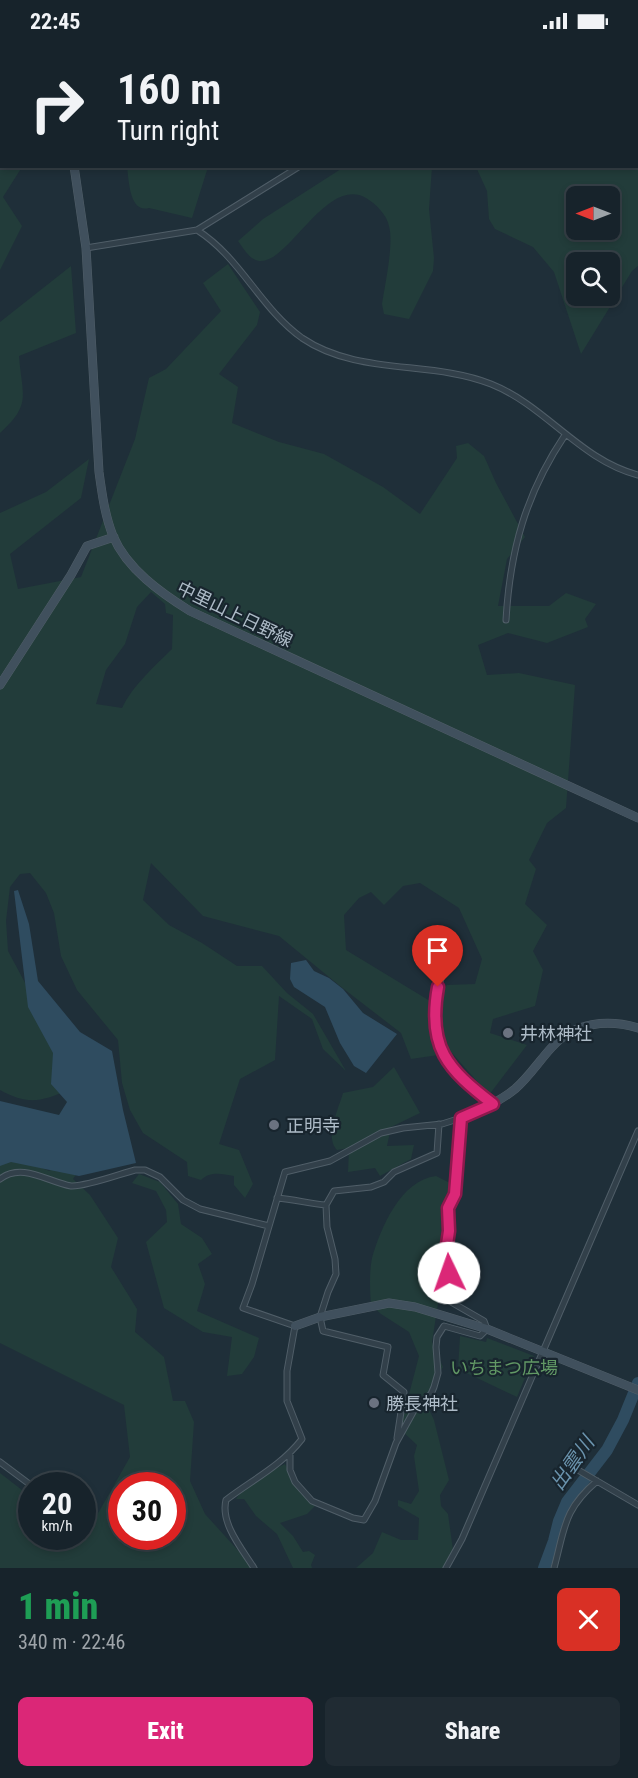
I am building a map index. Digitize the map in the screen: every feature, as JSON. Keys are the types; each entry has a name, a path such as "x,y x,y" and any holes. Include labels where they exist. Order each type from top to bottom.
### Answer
{"main road":[{"name":"中里山上日野線","path":"74,168 86,248 99,472 104,506 114,537 127,558 163,594 190,611 638,818"},
{"path":"0,685 71,575 87,546 114,537"},
{"path":"461,1118 493,1104 516,1088 564,1035 608,1022 638,1028"},
{"path":"294,1326 321,1317 389,1304 441,1314 486,1329 638,1390"}],"street":[{"path":"86,248 197,230 297,168"},
{"path":"197,230 220,247 281,319 312,344 342,356 374,363 470,376 495,385 519,399 597,458 618,469 638,475"},
{"path":"506,620 508,583 524,515 546,464 565,435"},
{"path":"446,967 436,999 437,1040 441,1052 448,1063 493,1104"},
{"path":"254,1568 234,1535 226,1516 224,1508 226,1500 290,1455 302,1439 287,1401 287,1371 294,1326 243,1308 285,1172 330,1161 381,1133 439,1124 461,1118 455,1194 448,1208 449,1231 445,1258 453,1287 451,1302 484,1321 486,1329 480,1336 444,1326 436,1347 438,1373 434,1387 431,1394 417,1405 396,1443 375,1501 364,1520 353,1518 312,1501 295,1482 290,1470 290,1455"},
{"path":"396,1443 404,1392 382,1374 388,1347 323,1331 321,1317 336,1274 335,1259 327,1227 326,1205 334,1191 371,1187 384,1182 394,1172 437,1153 439,1124"},
{"path":"446,1568 462,1539 638,1131"},
{"path":"0,1179 14,1172 26,1172 73,1186 135,1170 145,1170 160,1177 183,1200 200,1209 269,1226"},
{"path":"278,1198 326,1205"},
{"path":"0,1462 18,1476"},
{"path":"578,1470 638,1505"},
{"path":"554,1568 560,1537 569,1516 595,1479"}],"green space":[{"path":"0,168 21,168 3,197 22,226 0,270"},
{"path":"127,168 208,168 192,218 137,206 130,187"},
{"path":"342,168 432,168 429,209 434,258 433,271 409,319 384,314 382,304 390,234 388,222 383,214 366,198 351,194 337,199 323,208 284,248 272,257 261,261 248,254 238,241 263,219"},
{"path":"476,168 638,168 638,266 632,271 620,291 620,252 566,252 566,306 610,306 581,354 554,272 533,247 495,229 489,219 487,191"},
{"path":"228,264 260,312 257,325 219,374 238,387 232,423 279,442 324,454 383,487 420,514 457,458 456,446 468,443 484,456 525,537 507,559 498,606 549,606 566,593 596,604 585,619 588,627 547,643 508,633 478,645 487,675 519,673 575,685 566,808 547,823 529,860 536,869 525,904 547,925 533,951 543,970 535,1006 493,1019 490,1033 527,1045 489,1095 452,1053 411,1059 401,1033 279,936 203,916 151,863 143,900 169,925 237,966 262,966 287,993 313,1014 346,1071 323,1049 312,1019 279,996 275,1060 240,1079 219,1144 239,1150 253,1184 245,1198 234,1185 234,1176 212,1174 201,1180 188,1176 187,1162 143,1133 130,1110 122,1083 118,1040 77,990 61,956 54,913 46,893 30,873 20,874 10,887 6,921 8,951 53,1035 68,1090 42,1099 26,1100 0,1090 0,513 46,492 89,459 81,498 10,554 18,589 81,577 135,439 149,378 166,369 221,311 203,283","holes":["151,592 165,604 166,613 173,615 172,649 138,684 122,708 96,704 106,670 125,644 137,607","420,883 459,908 482,959 475,984 447,985 430,1001 346,950 344,915 359,898 371,892 384,905 403,886"]},
{"path":"71,266 76,333 19,356 23,399 17,414 0,433 0,322"},
{"path":"394,1067 420,1113 391,1127 387,1146 414,1145 411,1159 380,1176 375,1168 348,1172 349,1148 337,1150 332,1138 332,1130 343,1093 373,1087"},
{"path":"13,1155 49,1171 71,1157 85,1161 73,1179 90,1195 118,1238 111,1267 137,1309 135,1332 164,1357 173,1401 185,1401 194,1422 190,1481 205,1514 254,1568 0,1568 0,1473 18,1487 18,1550 96,1550 96,1517 108,1496 108,1550 186,1550 186,1472 121,1472 130,1457 124,1405 0,1343 0,1161"},
{"path":"139,1174 160,1182 178,1204 181,1224 202,1238 212,1254 198,1264 205,1284 197,1311 259,1338 254,1357 242,1374 227,1376 232,1337 203,1332 164,1308 146,1242 167,1222 166,1210 156,1191 132,1183"},
{"path":"436,1176 456,1189 432,1342 443,1367 423,1397 434,1420 449,1480 440,1495 441,1506 448,1514 453,1550 444,1568 356,1568 373,1553 382,1532 401,1540 418,1540 419,1518 398,1506 398,1500 411,1504 419,1491 414,1456 417,1445 400,1429 419,1356 409,1332 371,1305 370,1276 376,1246 394,1207 412,1186 424,1179"},
{"name":"いちまつ広場","path":"460,1336 486,1342 487,1338 534,1356 517,1397 458,1369"},
{"path":"285,1464 294,1482 315,1506 307,1514 280,1523 293,1536 303,1552 309,1551 315,1555 312,1568 293,1568 277,1534 256,1516 244,1499 236,1499 251,1483"}],"water":[{"path":"18,890 29,924 38,981 80,1032 112,1051 136,1163 79,1176 11,1162 0,1166 0,1101 59,1115 67,1102 51,1084 53,1053 28,1007 14,891"},
{"path":"306,960 314,971 329,978 343,989 363,1013 397,1034 366,1073 354,1066 340,1043 325,1007 294,987 290,979 291,963"}],"waterway":[{"name":"出雲川","path":"544,1568 567,1502 607,1450 623,1420 638,1383"}],"place":[{"name":"井林神社","path":"508,1033"},
{"name":"正明寺","path":"274,1125"},
{"name":"勝長神社","path":"374,1403"}],"route":[{"path":"438,987 435,1027 441,1052 448,1063 475,1090 493,1104 461,1118 455,1194 448,1208 449,1231 445,1258 449,1273"}]}
